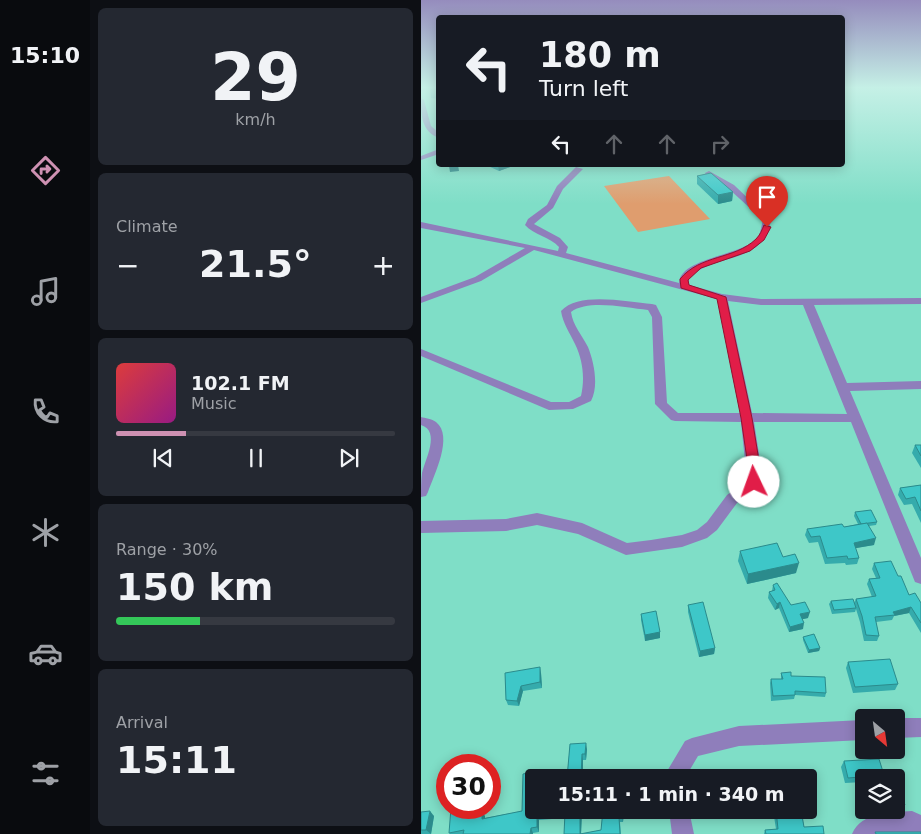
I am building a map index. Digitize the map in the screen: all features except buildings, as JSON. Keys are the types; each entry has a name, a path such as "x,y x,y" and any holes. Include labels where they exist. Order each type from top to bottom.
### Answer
{"street":[{"path":"427,127 431,133 436,135"},
{"path":"421,158 436,152"},
{"path":"561,254 564,247 560,242 529,225 531,221 550,206 560,188 579,169"},
{"path":"684,286 684,279 698,267 747,250 761,238 767,227 767,220 759,211 719,177 709,173"},
{"path":"421,225 533,247 722,297 761,302 921,301"},
{"path":"421,300 478,279 533,247"},
{"path":"421,527 506,525 537,519 582,529 626,549 682,540 702,534 712,526 732,499 754,482 755,473 747,418 722,297"},
{"path":"807,301 921,578"},
{"path":"421,352 549,406 580,404 587,398 590,387 589,372 582,347 567,321 566,311 575,304 590,302 652,307 657,317 661,404 667,412 675,417 854,418"},
{"path":"841,387 921,385"},
{"path":"421,421 434,426 438,432 438,442 421,492"},
{"path":"905,728 921,727"},
{"path":"679,769 692,748 739,736 855,730"},
{"path":"680,819 683,834"},
{"path":"863,834 879,824 912,822 921,828"}],"shaded area":[{"path":"669,176 710,219 638,232 604,186"}],"route":[{"path":"754,482 755,473 747,418 722,297 684,286 684,279 698,267 723,260 747,250 761,238 767,227"}]}
